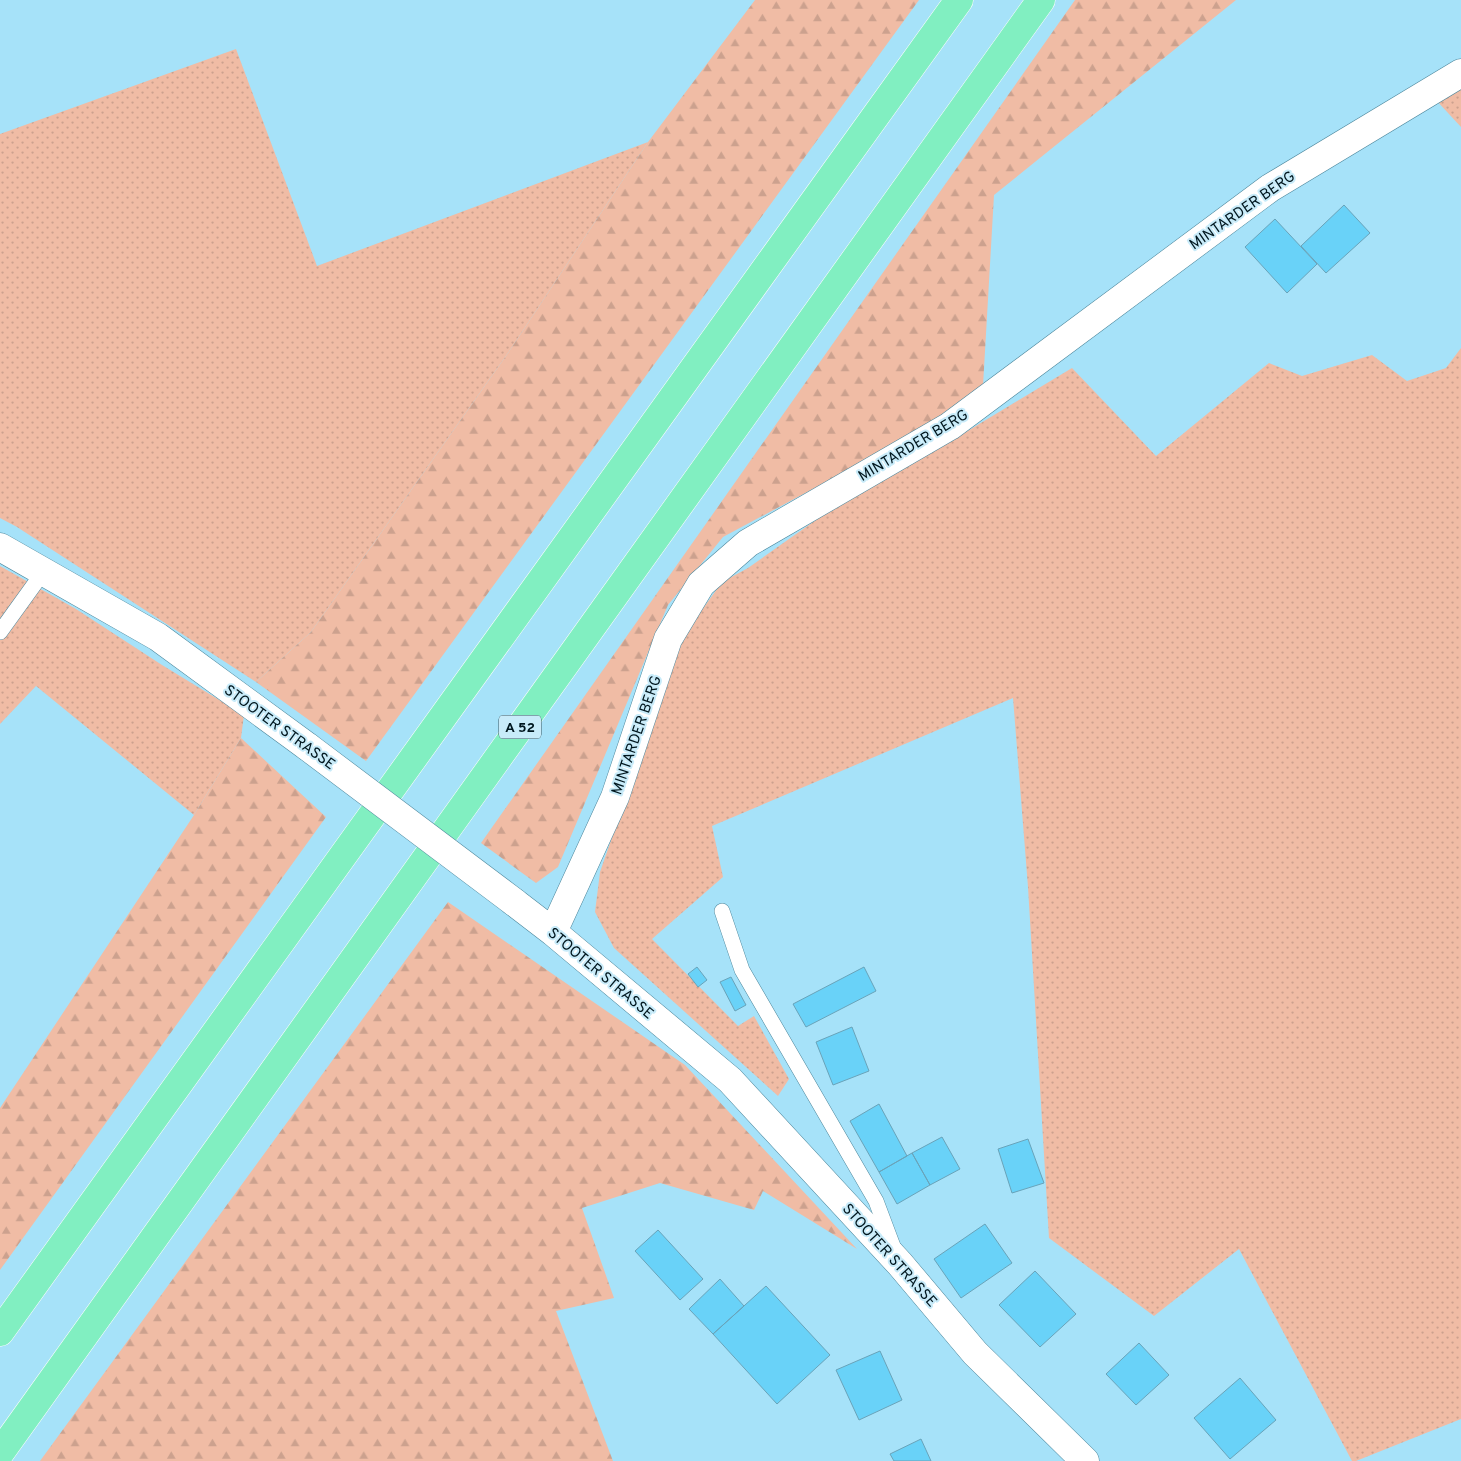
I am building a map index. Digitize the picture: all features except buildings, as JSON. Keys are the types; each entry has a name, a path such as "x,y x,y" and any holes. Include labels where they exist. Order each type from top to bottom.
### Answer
{"highway":[{"path":"0,1332 959,0"},
{"name":"A 52","path":"0,1453 1041,0"}],"street":[{"name":"MINTARDER BERG","path":"553,932 615,797 668,639 701,584 748,543 950,426 1270,188 1461,73"},
{"name":"STOOTER STRASSE","path":"0,547 158,637 308,747 553,932 730,1080 900,1264 976,1353 1085,1461"}],"lane":[{"path":"0,632 44,571"},
{"path":"722,911 742,970 876,1200 900,1264"}],"green space":[{"path":"755,0 919,0 366,761 256,682 311,632 508,353 648,142"},
{"path":"1075,0 1236,0 994,195 983,386 942,420 723,537 668,605 558,867 536,883 481,843"},
{"path":"236,49 317,266 648,142 508,353 311,632 256,682 17,527 0,518 0,134"},
{"path":"1461,85 1461,127 1436,100"},
{"path":"1461,348 1461,1419 1352,1461 1239,1249 1154,1316 1049,1238 1028,887 1013,698 712,826 723,877 652,939 738,1026 754,1016 789,1079 778,1096 614,948 595,912 600,872 681,639 722,582 748,568 823,515 1072,368 1156,456 1269,363 1302,376 1372,355 1407,381 1446,368"},
{"path":"0,566 76,609 244,715 241,738 194,815 36,686 0,724"},
{"path":"241,738 326,817 0,1270 0,1108 194,815"},
{"path":"448,902 685,1065 857,1249 763,1191 754,1210 660,1183 582,1208 614,1298 556,1311 613,1461 40,1461"}]}
